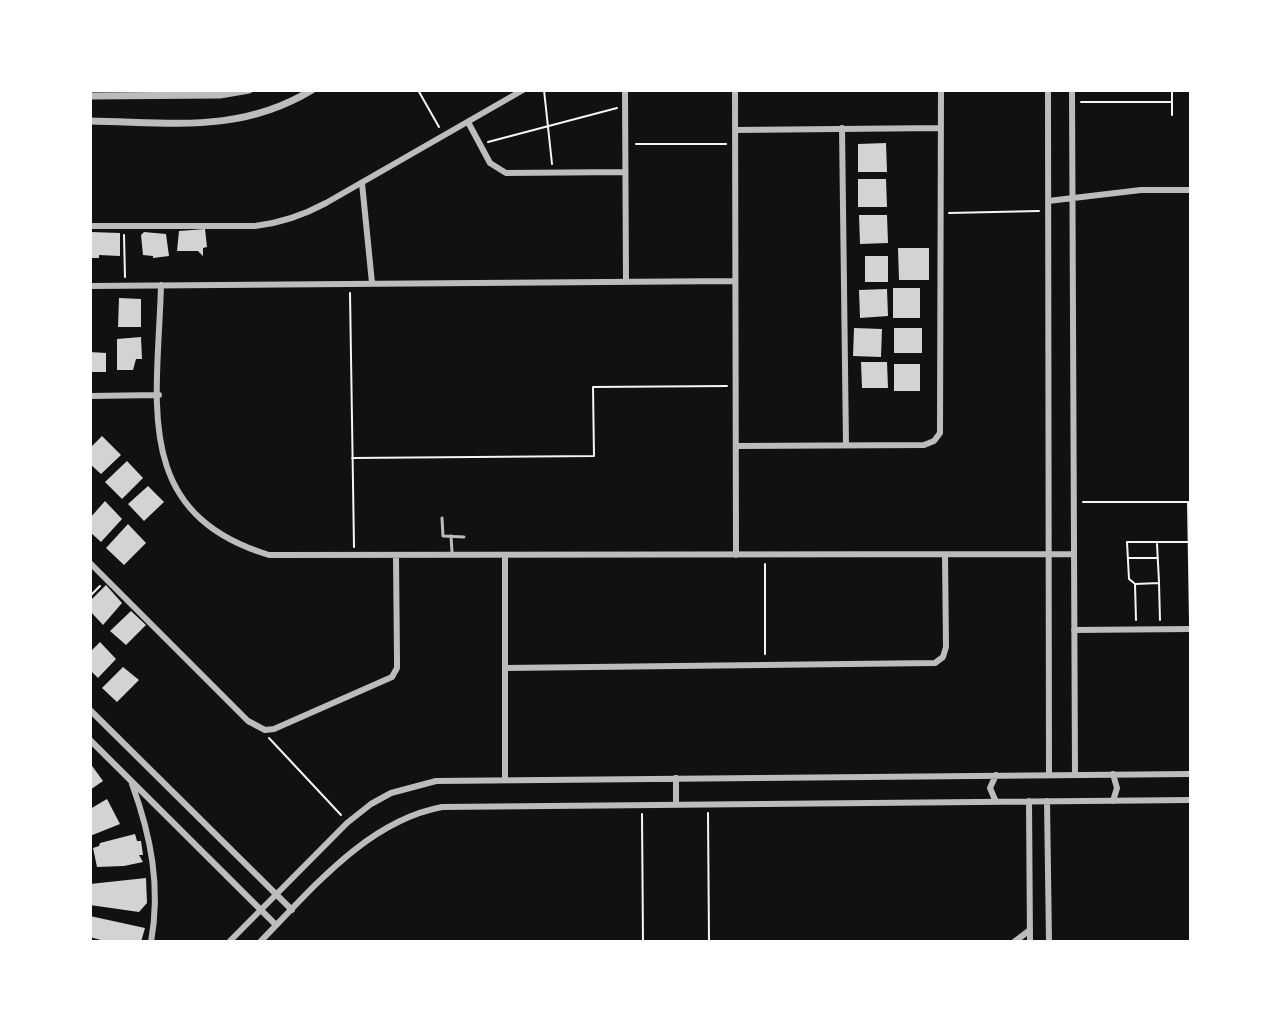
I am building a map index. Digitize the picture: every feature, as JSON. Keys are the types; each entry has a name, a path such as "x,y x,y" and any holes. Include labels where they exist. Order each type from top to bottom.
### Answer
{"street":[{"path":"90,96 220,95 249,90"},
{"path":"90,121 234,120 281,107 312,90"},
{"path":"90,226 255,226 304,216 523,90"},
{"path":"625,90 626,282"},
{"path":"735,90 736,555"},
{"path":"736,446 924,445 934,441 940,433 941,90"},
{"path":"1048,90 1049,775"},
{"path":"1072,90 1075,775"},
{"path":"468,122 490,163 506,173 625,172"},
{"path":"842,128 846,445"},
{"path":"735,130 941,128"},
{"path":"362,183 372,283"},
{"path":"1048,201 1141,190 1191,190"},
{"path":"90,286 735,281"},
{"path":"161,285 160,449 170,480 187,507 211,529 238,546 269,555 354,557 1074,554"},
{"path":"90,396 159,395"},
{"path":"505,668 935,663 943,657 946,647 945,555"},
{"path":"505,556 505,780"},
{"path":"90,563 248,721 265,730 274,729 392,677 397,668 396,557"},
{"path":"1074,630 1191,629"},
{"path":"90,710 292,910"},
{"path":"90,740 276,925"},
{"path":"1113,774 1117,788 1113,801"},
{"path":"229,942 347,823 371,804 413,785 459,779 1191,774"},
{"path":"996,775 990,788 996,802"},
{"path":"676,778 676,804"},
{"path":"131,780 145,818 153,858 155,898 151,942"},
{"path":"260,942 366,839 402,817 422,810 452,806 1191,800"},
{"path":"1029,801 1030,942"},
{"path":"1047,801 1051,941"},
{"path":"1014,942 1030,930"}],"lane":[{"path":"442,518 442,535 464,537"},
{"path":"451,536 452,556"}],"path":[{"path":"418,90 444,136"},
{"path":"544,90 553,173"},
{"path":"1172,90 1172,115"},
{"path":"1072,102 1172,102"},
{"path":"479,145 625,106"},
{"path":"625,145 735,144"},
{"path":"941,213 1048,211"},
{"path":"124,226 125,285"},
{"path":"350,284 354,557"},
{"path":"352,458 594,456 593,387 736,386"},
{"path":"1074,502 1189,502 1191,629"},
{"path":"1159,583 1135,584 1129,579 1127,542 1189,542"},
{"path":"1157,542 1161,629"},
{"path":"765,555 765,667"},
{"path":"1128,558 1158,558"},
{"path":"90,596 106,580"},
{"path":"1135,584 1136,629"},
{"path":"265,730 272,744 347,823"},
{"path":"708,804 709,942"},
{"path":"642,805 643,942"}],"building":[{"path":"886,143 887,172 858,172 858,144"},
{"path":"858,179 886,179 887,207 858,207"},
{"path":"859,215 887,215 888,243 860,244"},
{"path":"205,229 207,247 203,248 203,256 198,251 177,251 179,231"},
{"path":"91,232 120,233 120,256 90,258"},
{"path":"144,232 166,234 169,256 153,258 143,255 141,235"},
{"path":"898,248 929,248 929,280 899,280"},
{"path":"865,256 888,256 888,282 865,282"},
{"path":"893,288 920,288 920,318 893,318"},
{"path":"887,289 888,316 860,318 859,290"},
{"path":"119,298 141,299 141,327 118,327"},
{"path":"854,328 882,329 881,357 853,356"},
{"path":"894,328 922,328 922,353 894,353"},
{"path":"141,337 142,359 136,359 133,370 117,370 117,339"},
{"path":"90,352 106,353 106,372 90,372"},
{"path":"861,362 887,362 888,388 862,388"},
{"path":"894,364 920,364 920,391 894,391"},
{"path":"102,436 121,455 101,474 90,464 90,448"},
{"path":"127,461 143,478 122,499 105,482"},
{"path":"148,486 164,502 144,521 128,504"},
{"path":"105,501 122,519 101,542 90,532 90,518"},
{"path":"128,524 146,543 124,565 106,548"},
{"path":"106,585 122,603 103,625 90,611 90,601"},
{"path":"131,611 146,625 126,645 110,631"},
{"path":"100,642 116,659 98,678 90,670 90,652"},
{"path":"123,667 139,680 117,702 102,688"},
{"path":"90,763 103,781 90,790"},
{"path":"107,799 120,824 90,836 90,809"},
{"path":"135,834 137,841 141,841 143,855 139,855 143,862 97,867 93,848 100,843"},
{"path":"146,878 147,903 139,912 90,905 90,884"},
{"path":"90,916 145,928 141,942 108,942 90,937"}]}
